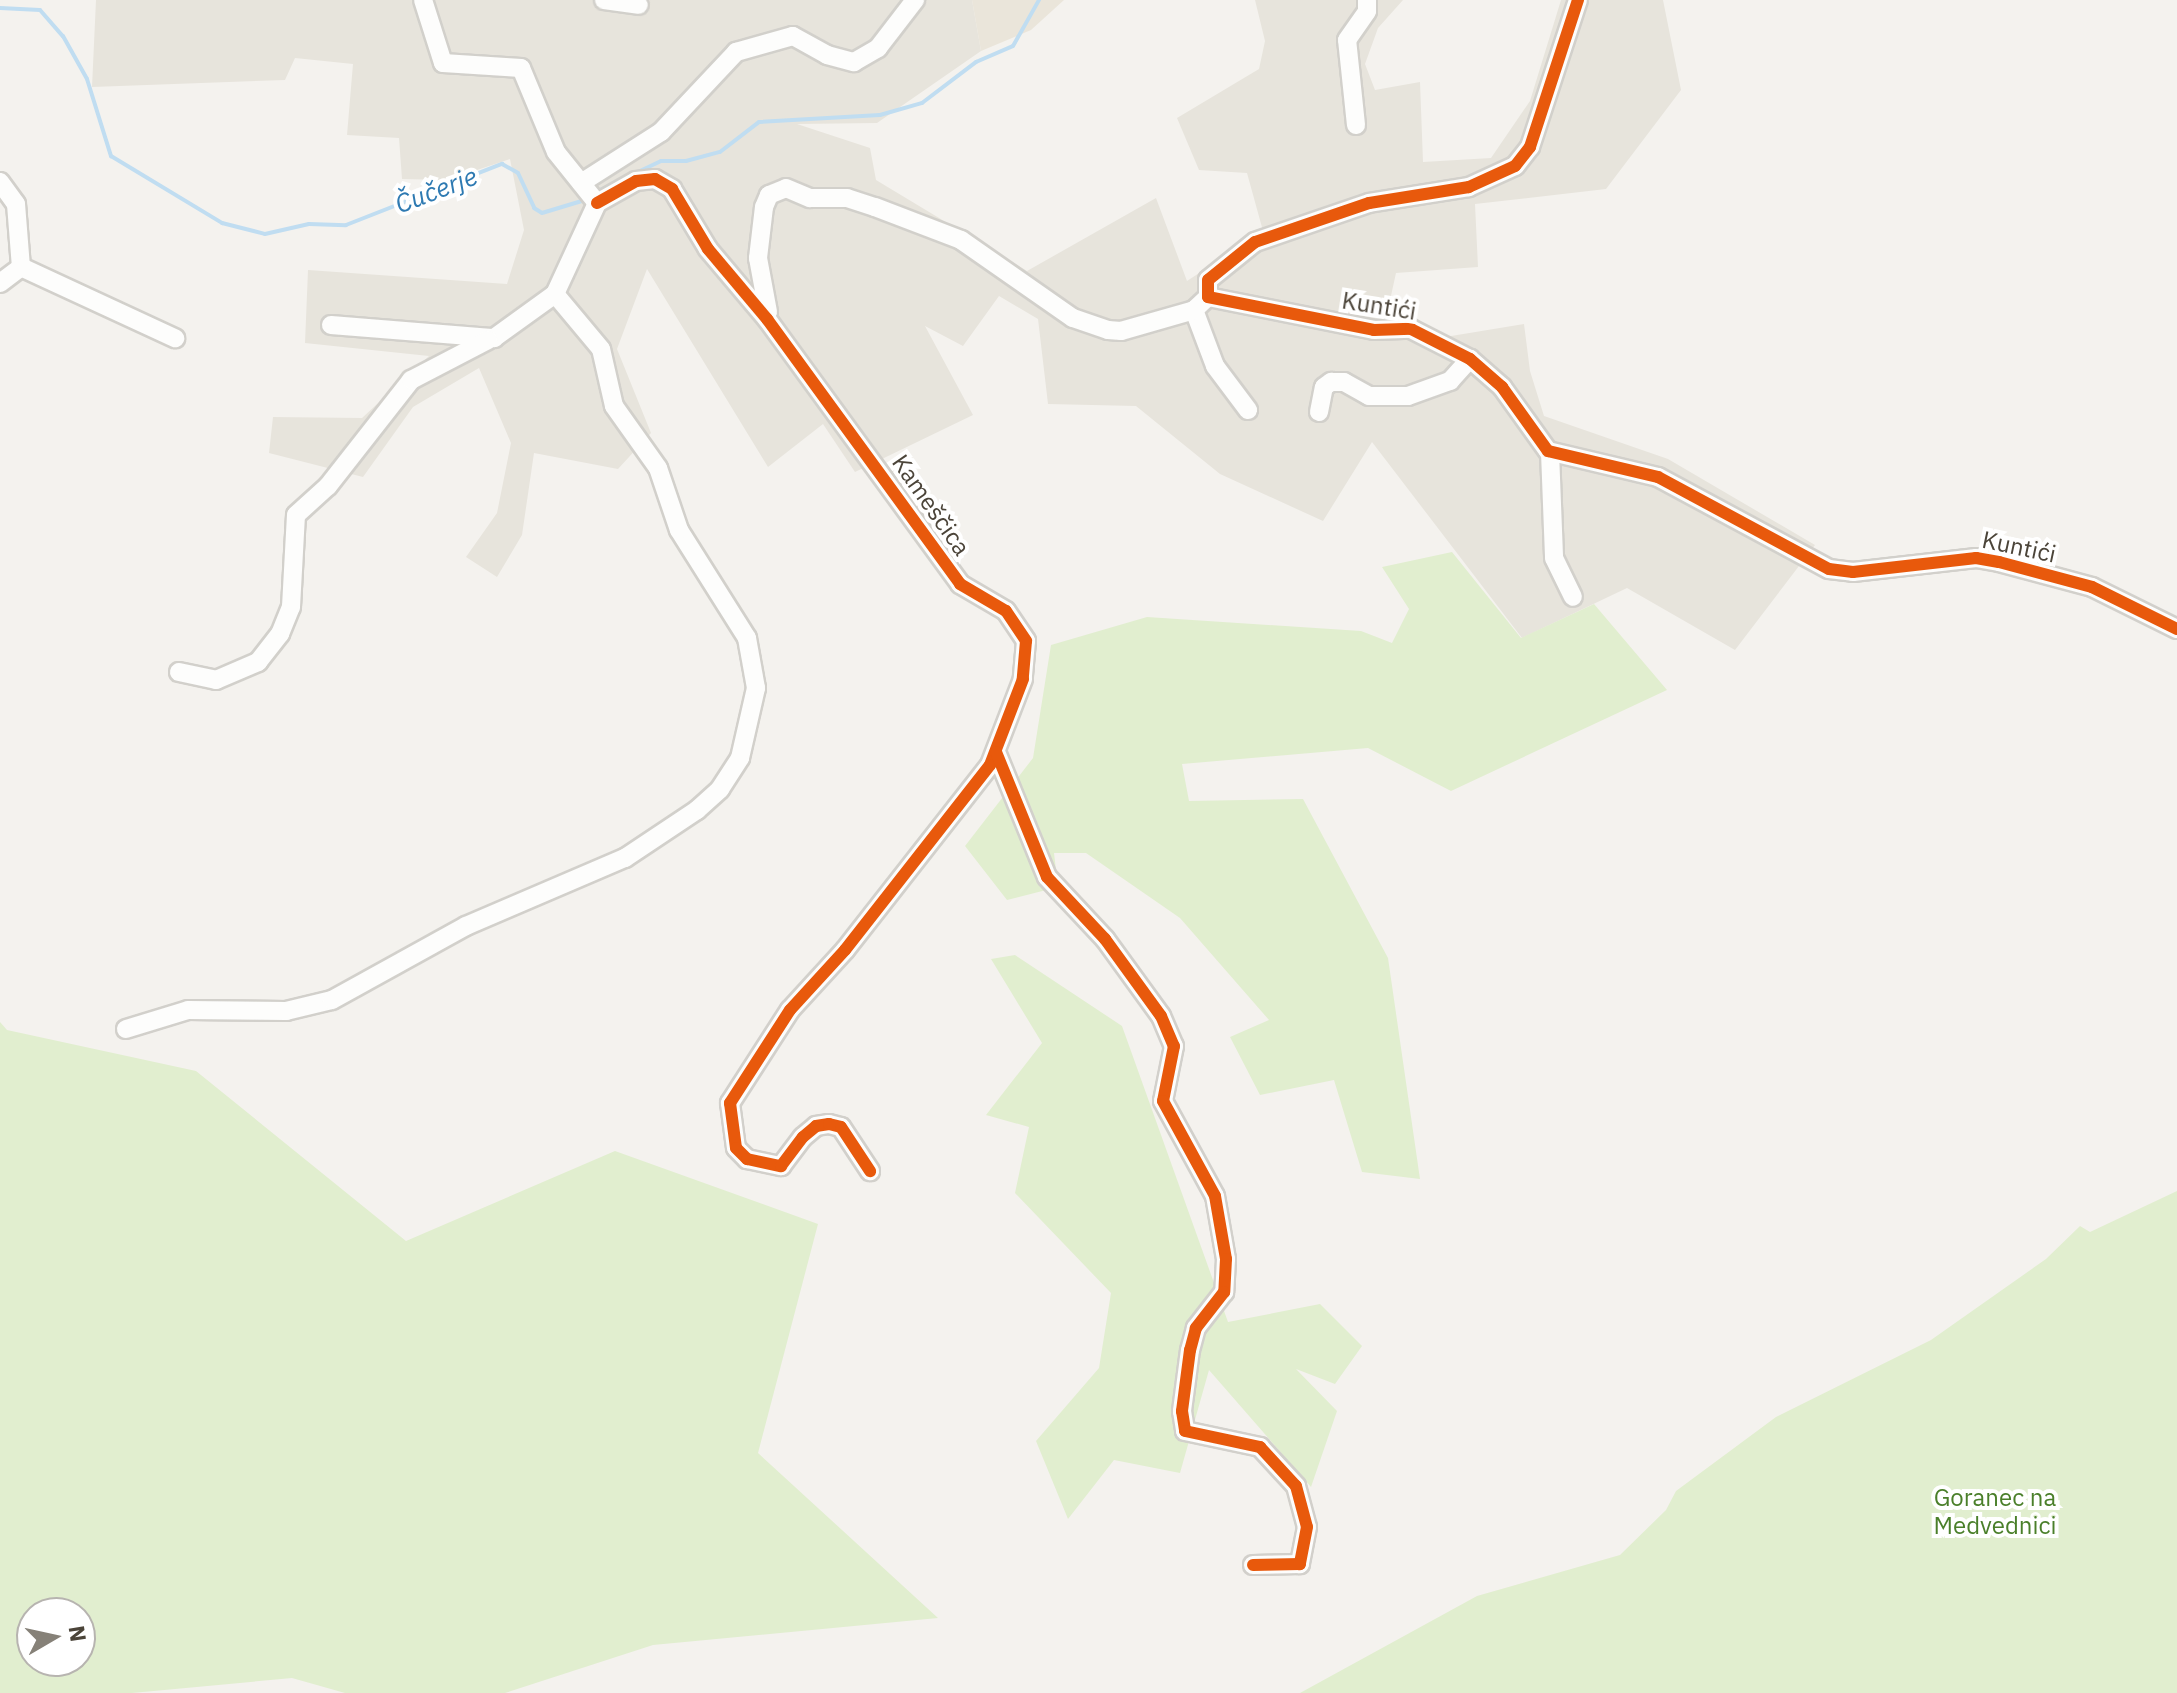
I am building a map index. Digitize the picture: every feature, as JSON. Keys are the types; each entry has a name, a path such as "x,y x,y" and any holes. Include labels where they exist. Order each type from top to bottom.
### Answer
{"street":[{"path":"423,0 443,63 521,68 556,152 590,194"},
{"path":"604,0 639,5"},
{"path":"179,672 216,680 258,662 280,634 291,607 296,515 328,486 411,380 494,338 555,294 590,194 661,132 736,52 754,43 793,36 827,55 854,62 878,48 915,0"},
{"path":"1356,125 1347,40 1367,11 1367,0"},
{"path":"1248,410 1215,366 1201,304 1208,280 1255,242 1369,203 1469,187 1515,166 1530,147 1578,0"},
{"name":"Kameščica","path":"590,194 636,181 663,183 680,201 708,249 767,319 960,584 1006,611 1026,641 1023,679 996,752 873,915 790,1010 730,1103 736,1148 747,1159 781,1166 809,1131 829,1124 841,1127 870,1171"},
{"path":"0,182 16,204 21,267"},
{"name":"Kameščica","path":"767,319 758,258 764,207 769,195 786,188 810,198 847,198 961,240 1024,279 1073,318 1096,327 1121,331 1201,304"},
{"path":"0,283 21,267"},
{"path":"21,267 175,338"},
{"path":"126,1029 188,1010 286,1011 332,1000 466,926 625,858 697,810 720,789 740,758 756,688 747,638 679,530 658,468 614,406 601,349 555,294"},
{"name":"Kuntići","path":"1201,304 1374,330 1411,329 1470,359 1502,387 1550,452 1658,477 1829,569 1853,572 1976,558 2092,587 2177,629"},
{"path":"331,325 494,338"},
{"path":"1319,412 1324,387 1331,382 1344,382 1369,396 1408,396 1450,381 1470,359"},
{"path":"1550,452 1554,558 1573,597"},
{"path":"996,752 1047,877 1105,939 1161,1016 1174,1046 1163,1101 1215,1196 1226,1259 1224,1292 1196,1328 1190,1350 1182,1411 1185,1431 1260,1447 1296,1486 1307,1527 1300,1564 1253,1565"}],"shaded area":[{"path":"96,0 972,0 981,51 877,123 797,124 870,148 876,180 1027,271 1156,198 1187,281 1263,231 1247,173 1199,170 1177,118 1259,69 1265,41 1255,0 1403,0 1378,28 1365,64 1375,90 1420,82 1423,162 1491,158 1530,101 1561,0 1663,0 1681,90 1606,189 1475,204 1478,267 1396,273 1387,314 1439,338 1524,324 1530,371 1544,416 1668,459 1815,545 1735,650 1627,588 1522,638 1372,442 1323,521 1220,474 1136,406 1048,404 1038,319 999,296 963,346 925,326 973,415 855,472 823,424 768,467 647,269 617,349 651,433 618,469 534,453 522,535 497,577 466,557 497,513 511,443 479,368 413,407 363,477 269,453 273,417 362,418 429,356 305,343 308,270 507,284 524,230 510,159 447,180 402,179 399,138 347,135 353,64 295,58 285,80 92,87"},
{"path":"972,0 1064,0 1031,30 981,51"}],"green space":[{"path":"1452,552 1521,638 1594,604 1667,690 1451,791 1368,748 1182,764 1189,801 1303,799 1388,958 1420,1179 1362,1172 1334,1080 1260,1095 1230,1037 1269,1020 1180,918 1086,853 1054,853 1058,887 1007,900 965,846 1033,758 1051,645 1147,617 1361,631 1392,643 1409,609 1382,567"},
{"path":"1015,955 1122,1026 1228,1322 1320,1304 1362,1346 1335,1384 1296,1369 1337,1411 1311,1487 1209,1370 1180,1473 1114,1460 1068,1519 1036,1441 1099,1368 1111,1293 1015,1193 1029,1127 986,1115 1042,1043 991,959"},
{"path":"0,1022 7,1030 196,1071 406,1241 615,1151 818,1224 758,1453 938,1618 653,1645 505,1693 345,1693 292,1678 132,1693 0,1693"},
{"name":"Goranec na Medvednici","path":"2177,1191 2177,1693 1300,1693 1477,1596 1620,1555 1666,1510 1676,1491 1776,1417 1931,1340 2046,1259 2080,1226 2090,1232"}],"waterway":[{"name":"Čučerje","path":"596,192 661,161 686,161 720,152 759,122 880,115 922,103 976,62 1013,46 1039,0"},
{"name":"Čučerje","path":"0,8 40,10 63,36 87,79 111,156 222,223 265,234 309,224 346,225 502,164 518,173 534,208 542,213 585,200"}],"cycle path":[{"path":"1578,0 1530,147 1515,166 1469,187 1369,203 1255,242 1208,280 1208,297 1374,330 1411,329 1470,359 1502,387 1548,451 1658,477 1829,569 1853,572 1976,558 2092,587 2177,629"},
{"path":"597,203 636,181 655,179 672,189 708,249 767,319 960,584 1006,611 1026,641 1023,679 990,765 845,950 790,1010 730,1103 736,1148 747,1159 781,1166 803,1137 816,1126 829,1124 841,1127 870,1171"},
{"path":"996,752 1047,877 1105,939 1161,1016 1174,1046 1163,1101 1215,1196 1226,1259 1224,1292 1196,1328 1190,1350 1182,1411 1185,1431 1260,1447 1296,1486 1307,1527 1300,1564 1253,1565"}]}
